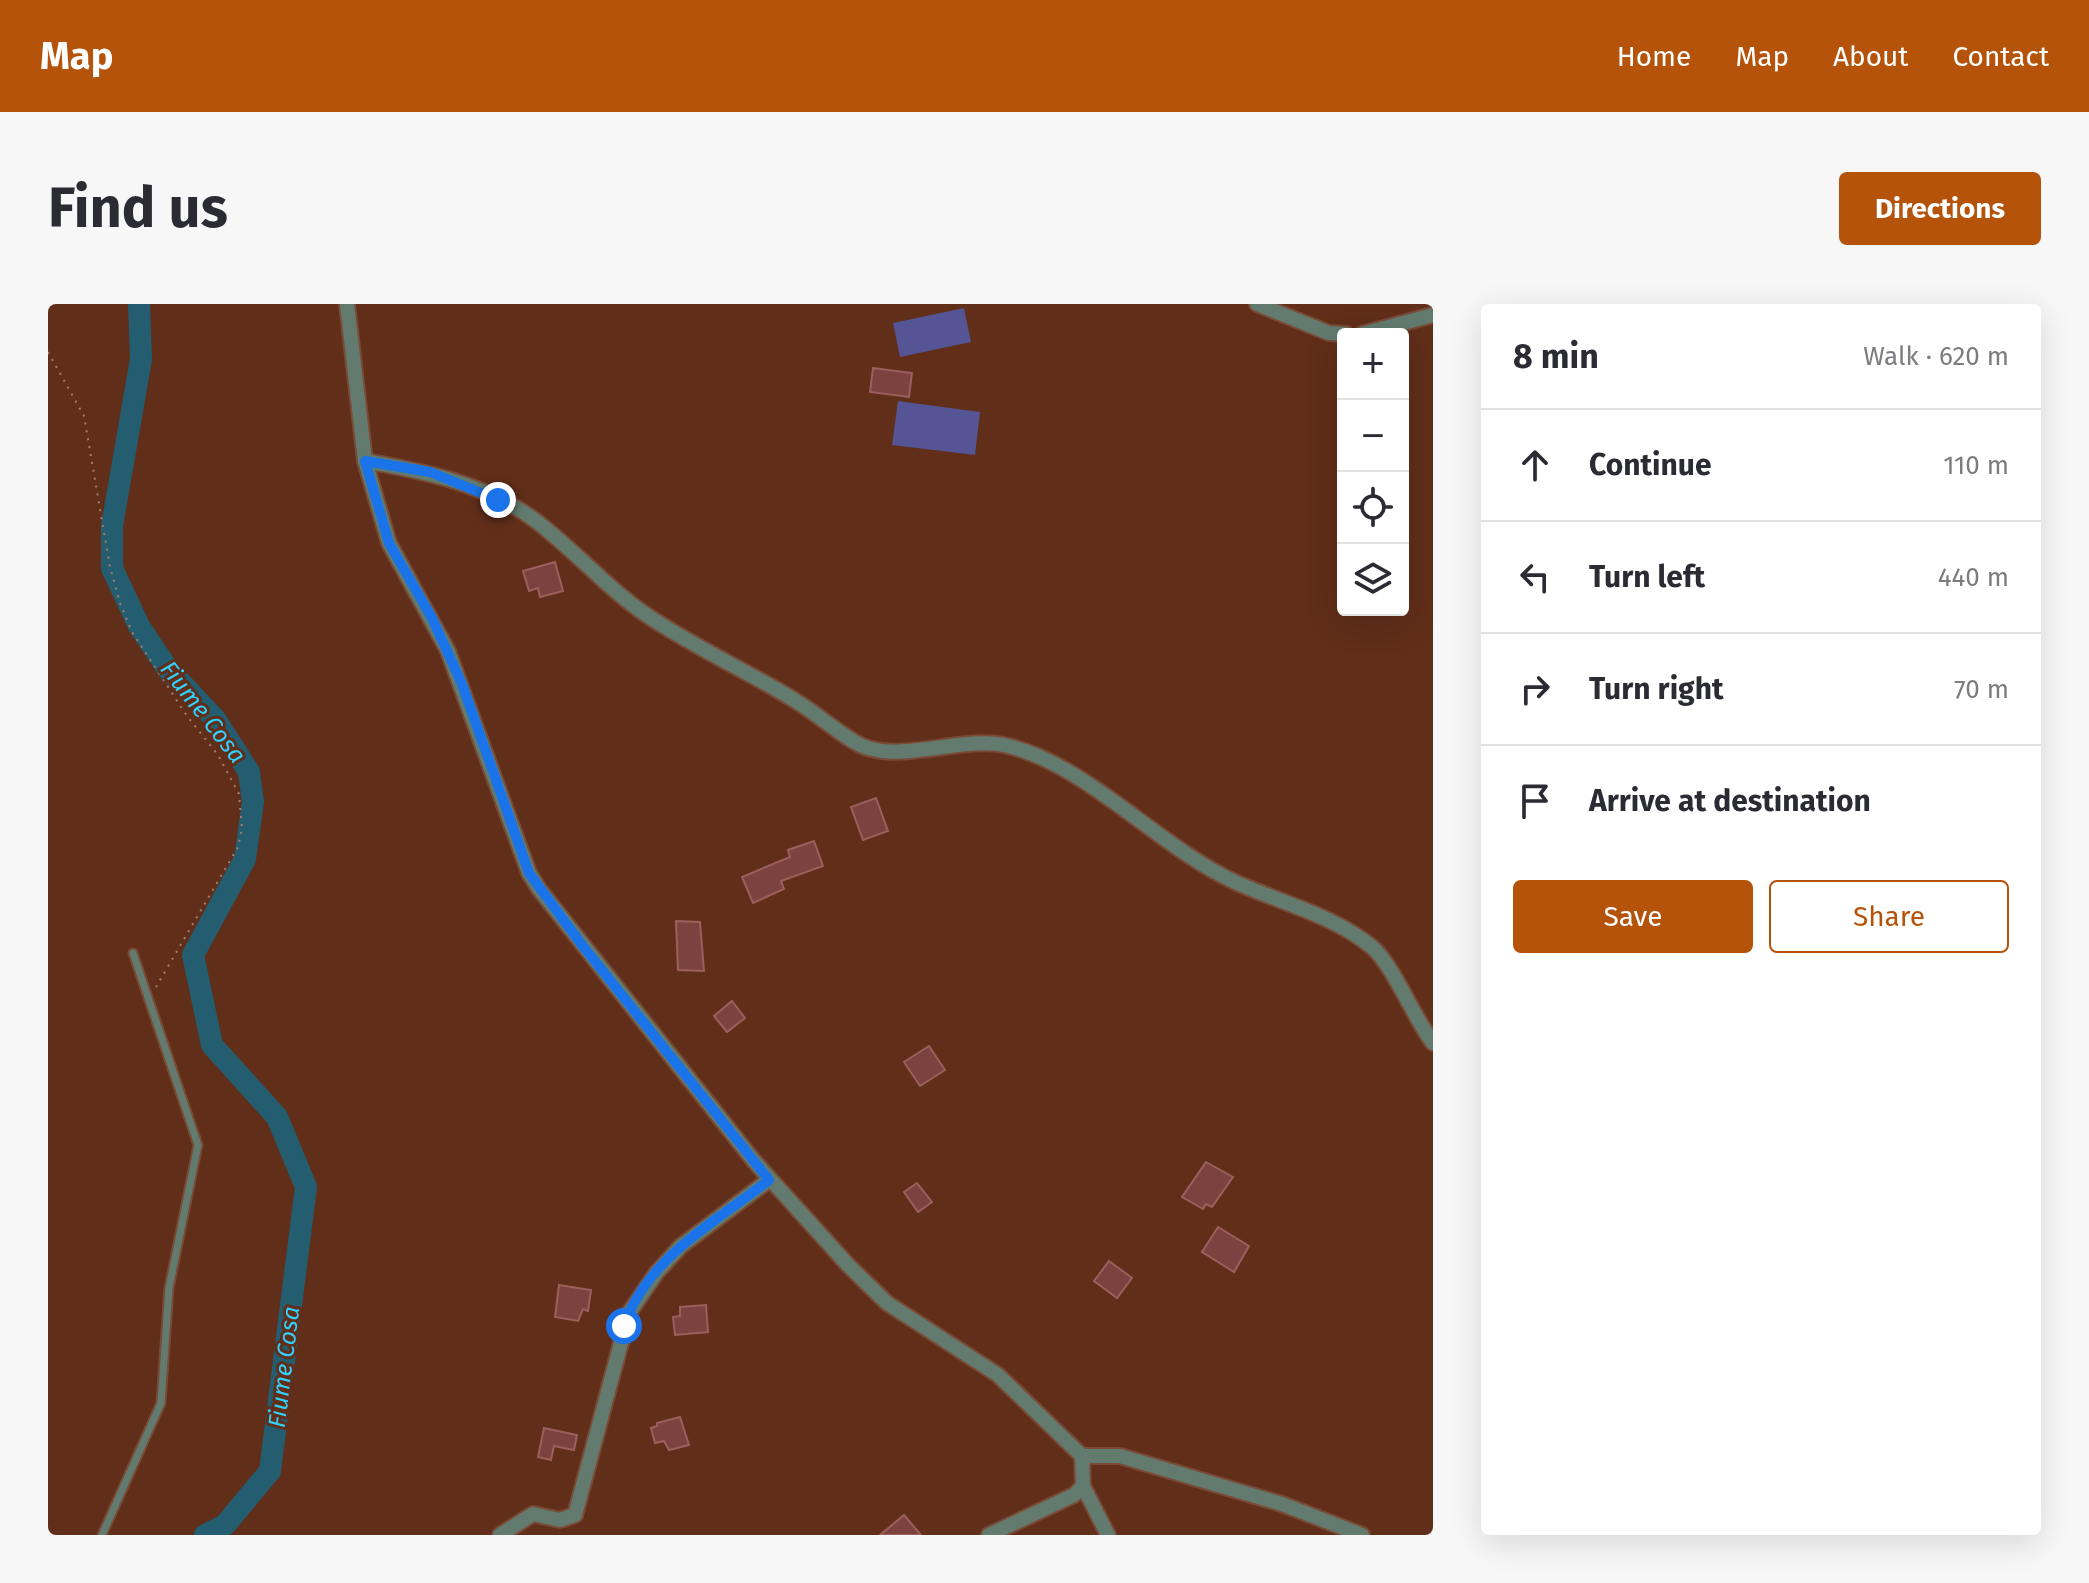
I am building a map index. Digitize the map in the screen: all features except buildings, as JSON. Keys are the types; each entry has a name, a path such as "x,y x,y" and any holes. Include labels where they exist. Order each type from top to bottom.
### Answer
{"street":[{"path":"347,304 365,461 389,543 432,618 462,684 529,873 582,945 769,1180 887,1303 998,1375 1082,1456 1120,1456 1282,1504 1362,1535"},
{"path":"1257,304 1337,333"},
{"path":"1384,328 1433,315"},
{"path":"365,461 430,472 530,516 601,581 646,614 705,652 789,696 854,742 875,751 894,752 978,741 1011,746 1067,771 1186,856 1235,882 1330,921 1374,949 1433,1043"},
{"path":"500,1535 533,1514 560,1520 575,1515 629,1313 657,1272 681,1246 769,1180"},
{"path":"1082,1456 1083,1486 1108,1535"},
{"path":"989,1535 1074,1495 1083,1486"}],"lane":[{"path":"102,1535 161,1403 169,1288 197,1160 196,1131 133,953"}],"path":[{"path":"48,352 84,416 110,567 132,632 187,716 218,755 239,794 242,829 238,847 157,984 151,1003"}],"shaded area":[{"path":"964,308 971,342 900,357 893,323"},
{"path":"898,401 980,412 975,455 892,445"}],"waterway":[{"name":"Fiume Cosa","path":"139,304 141,359 112,526 112,568 139,626 167,668 215,719 249,772 253,802 245,859 193,955 212,1045 277,1117 306,1187 270,1471 225,1525 205,1535"}],"route":[{"path":"498,500 430,472 365,461 389,543 432,618 462,684 529,873 582,945 769,1180 681,1246 657,1272 629,1313 624,1326"}]}
